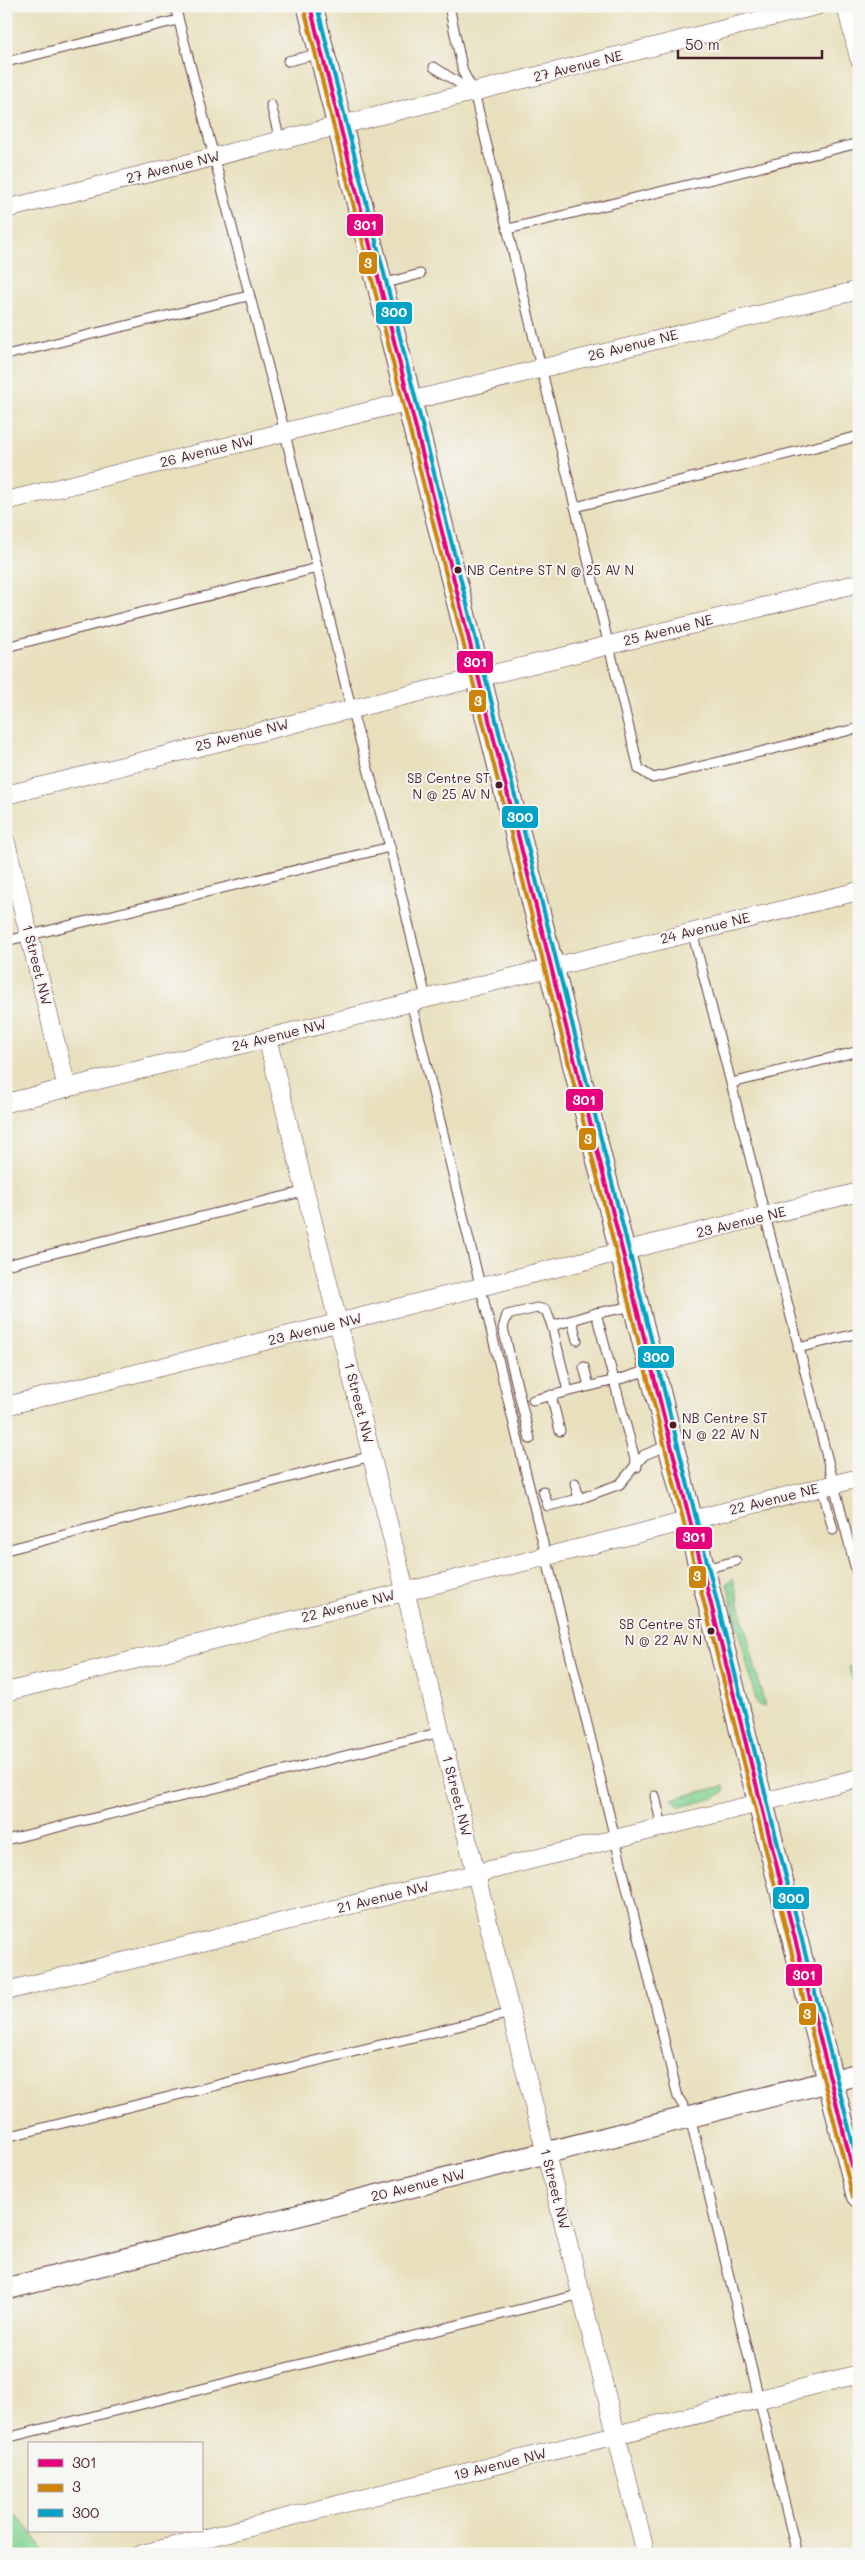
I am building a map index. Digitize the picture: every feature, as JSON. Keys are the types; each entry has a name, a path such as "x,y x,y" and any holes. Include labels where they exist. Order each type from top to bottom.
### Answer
{"main road":[{"path":"310,6 623,1251 759,1803 859,2195"}],"street":[{"name":"27 Avenue NE","path":"340,125 816,6"},
{"path":"846,6 859,58"},
{"name":"27 Avenue NW","path":"6,209 340,125"},
{"name":"26 Avenue NE","path":"408,401 859,290"},
{"name":"26 Avenue NW","path":"6,501 408,401"},
{"name":"25 Avenue NE","path":"478,677 859,583"},
{"name":"25 Avenue NW","path":"6,795 478,677"},
{"name":"1 Street NW","path":"6,842 67,1088"},
{"name":"24 Avenue NE","path":"551,967 859,891"},
{"name":"24 Avenue NW","path":"6,1103 551,967"},
{"name":"1 Street NW","path":"267,1038 646,2554"},
{"name":"23 Avenue NE","path":"623,1251 859,1192"},
{"name":"23 Avenue NW","path":"6,1406 623,1251"},
{"name":"22 Avenue NE","path":"689,1520 859,1478"},
{"name":"22 Avenue NW","path":"6,1692 689,1520"},
{"name":"21 Avenue NW","path":"6,1991 859,1778"},
{"name":"20 Avenue NW","path":"6,2289 859,2074"},
{"name":"19 Avenue NW","path":"142,2554 859,2374"}],"lane":[{"path":"175,6 212,158 284,432 351,708 390,847 418,1000 480,1288 678,2097 690,2117 797,2554"},
{"path":"449,6 463,72 474,92 508,229 638,769 654,778 859,728"},
{"path":"6,62 178,20"},
{"path":"288,61 322,53"},
{"path":"434,67 474,92"},
{"path":"271,105 280,140"},
{"path":"508,229 859,143"},
{"path":"380,285 420,274"},
{"path":"6,355 248,296"},
{"path":"575,507 859,436"},
{"path":"6,647 317,568"},
{"path":"6,941 390,847"},
{"path":"692,931 798,1348 828,1485 859,1582"},
{"path":"732,1083 859,1051"},
{"path":"6,1265 306,1191"},
{"path":"552,1326 636,1306"},
{"path":"530,1439 502,1328 507,1315 537,1308 546,1310 552,1326 568,1391"},
{"path":"596,1314 637,1467"},
{"path":"572,1321 577,1340"},
{"path":"798,1348 859,1333"},
{"path":"584,1367 589,1386"},
{"path":"533,1400 614,1380 651,1368"},
{"path":"550,1395 560,1431"},
{"path":"544,1491 548,1506 579,1499 620,1484 637,1467 644,1455 670,1445"},
{"path":"6,1550 372,1456"},
{"path":"574,1483 579,1499"},
{"path":"828,1485 833,1530"},
{"path":"702,1570 736,1561"},
{"path":"6,1840 441,1732"},
{"path":"655,1796 662,1827"},
{"path":"6,2137 511,2013"},
{"path":"6,2438 582,2294"}],"green space":[{"path":"733,1578 765,1707 757,1705 727,1583"},
{"path":"859,1664 859,1685 854,1686 849,1667"},
{"path":"723,1786 725,1791 715,1798 680,1807 672,1799"},
{"path":"6,2510 28,2529 28,2532 30,2532 37,2541 44,2554 6,2554"}],"transit line":[{"name":"301","path":"310,6 859,2194"},
{"name":"300","path":"317,6 859,2168"},
{"name":"3","path":"304,8 853,2197"}],"place":[{"name":"NB Centre ST N @ 25 AV N","path":"458,570"},
{"name":"SB Centre ST N @ 25 AV N","path":"499,785"},
{"name":"NB Centre ST N @ 22 AV N","path":"673,1425"},
{"name":"SB Centre ST N @ 22 AV N","path":"711,1631"}]}
